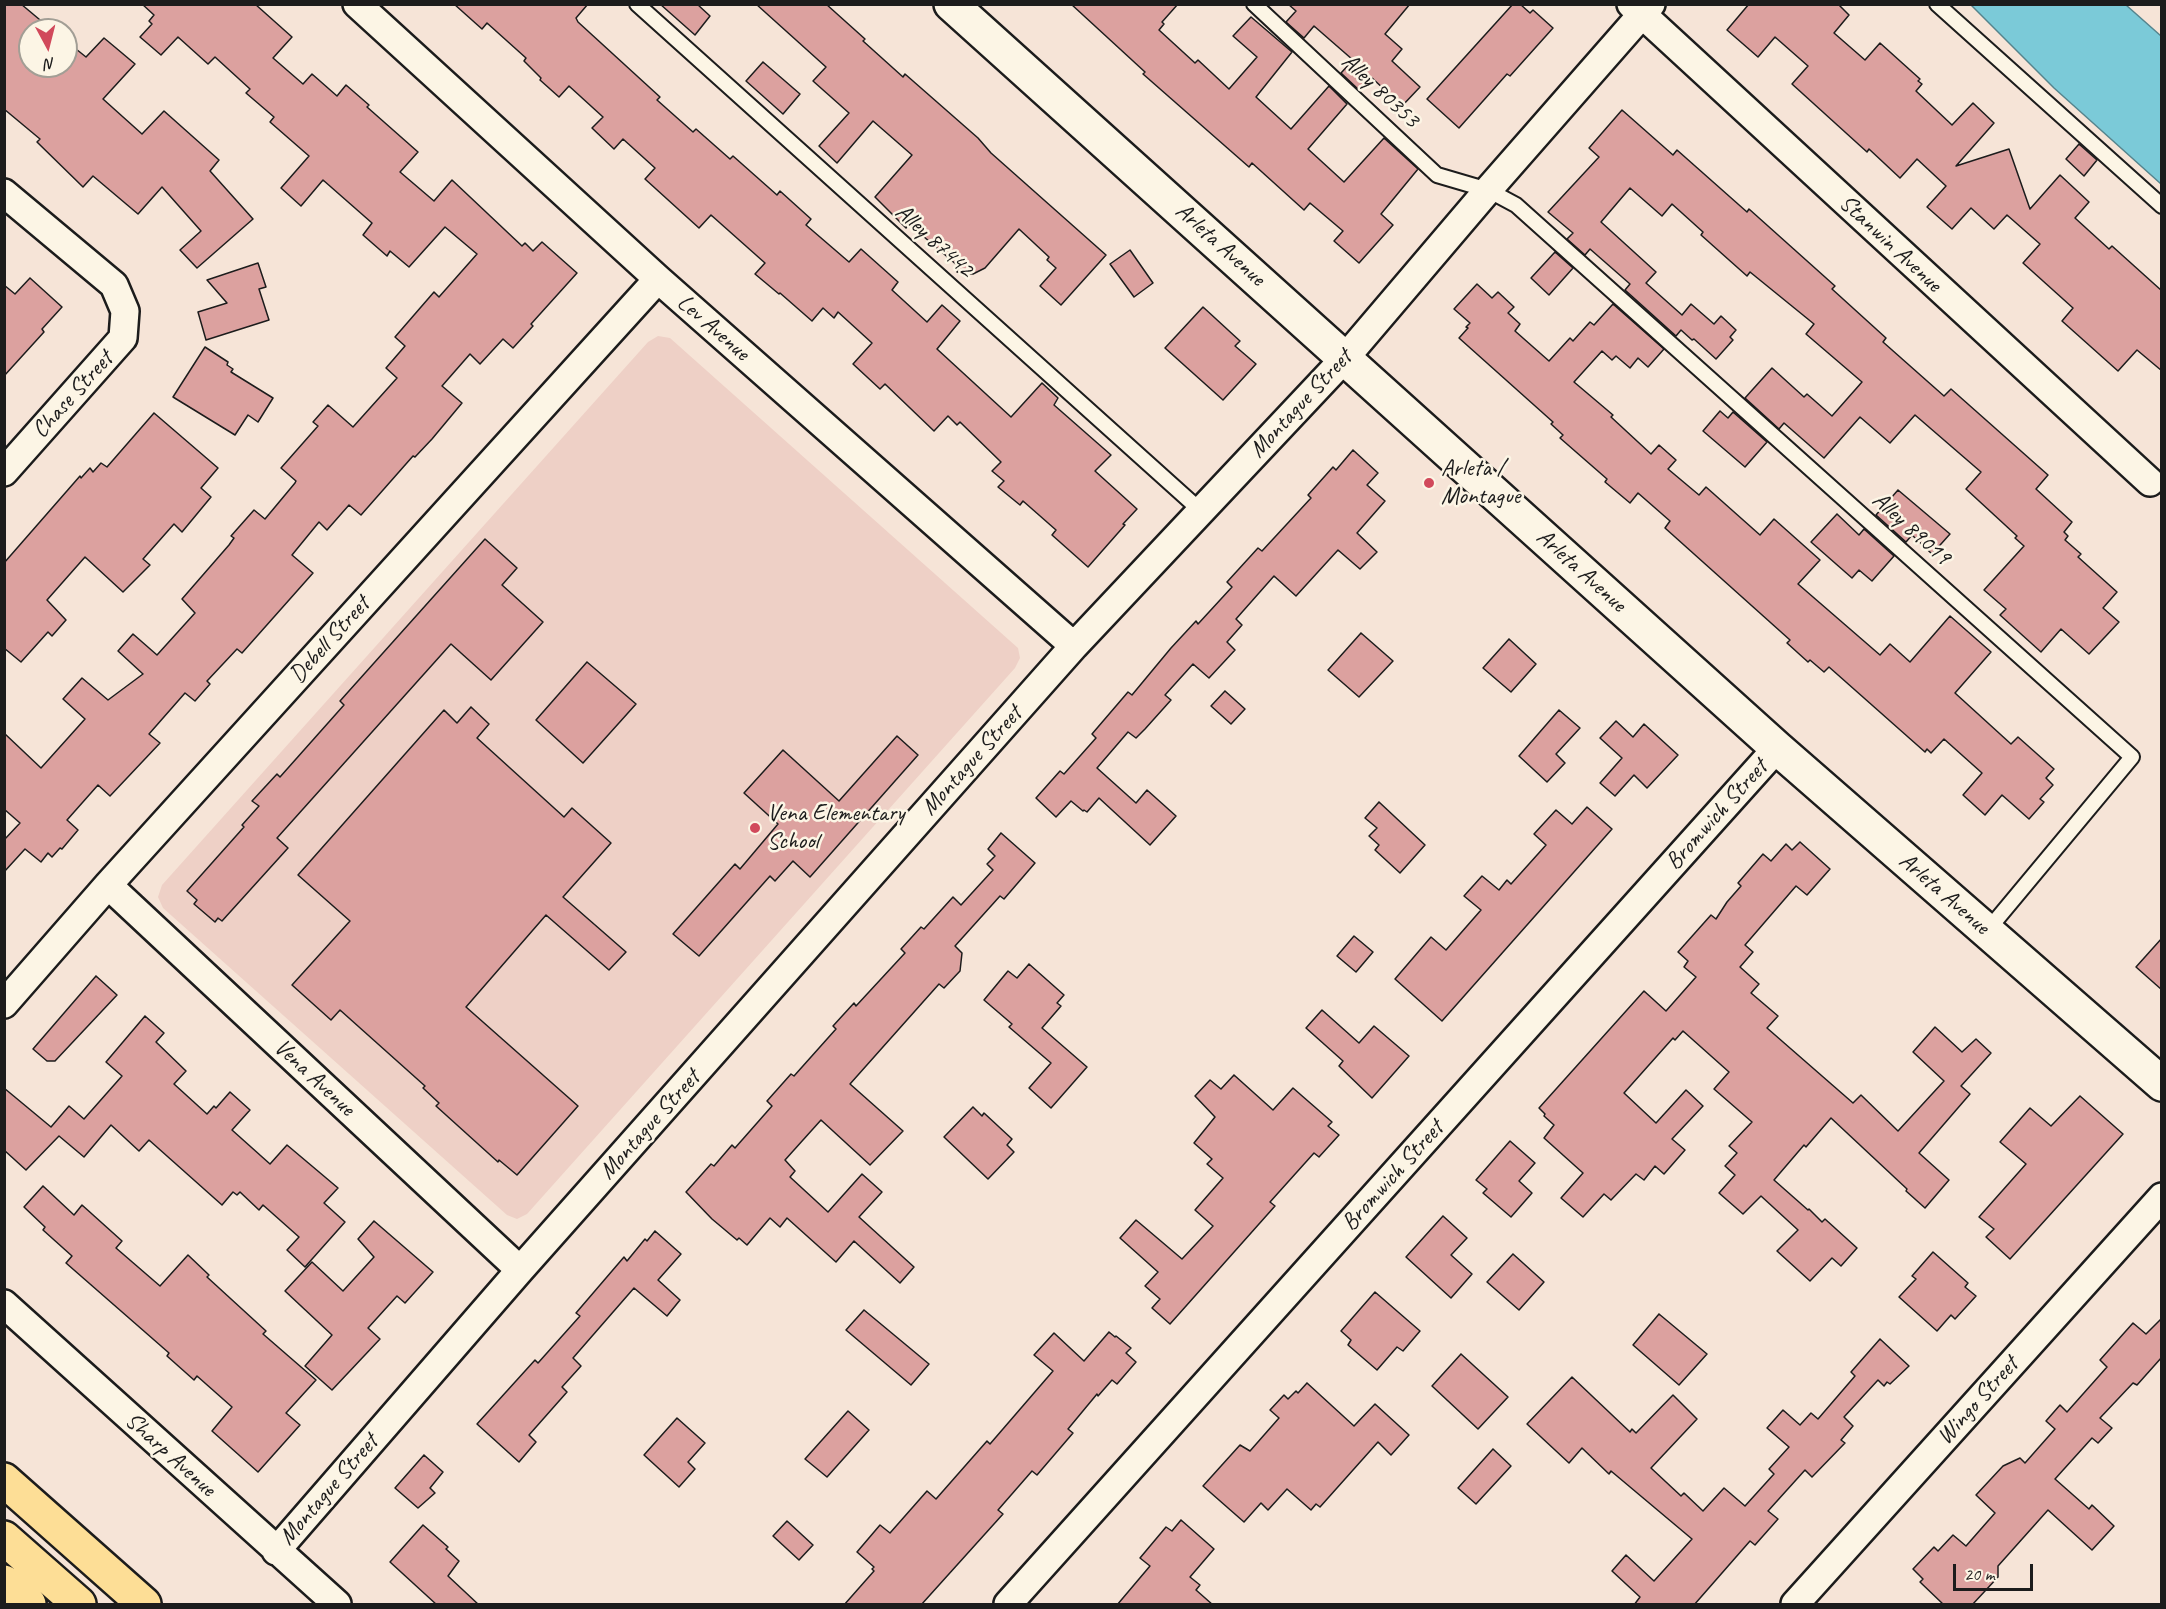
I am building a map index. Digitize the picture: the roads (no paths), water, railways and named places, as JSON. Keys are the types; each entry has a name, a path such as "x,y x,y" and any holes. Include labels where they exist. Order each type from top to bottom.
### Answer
{"highway":[{"path":"4,1480 144,1605"},
{"path":"4,1538 79,1605"},
{"path":"4,1582 29,1605"}],"main road":[{"name":"Arleta Avenue","path":"951,4 1777,748 2162,1084"}],"street":[{"name":"Lev Avenue","path":"357,4 658,279 1074,646"},
{"name":"Montague Street","path":"276,1551 520,1270 1074,646 1345,358 1641,8"},
{"name":"Stanwin Avenue","path":"1641,8 2156,483"},
{"name":"Chase Street","path":"4,193 114,285 124,312 123,338 4,472"},
{"name":"Debell Street","path":"4,1004 108,885 658,279"},
{"name":"Bromwich Street","path":"1008,1605 1777,748"},
{"name":"Vena Avenue","path":"108,885 520,1270"},
{"name":"Wingo Street","path":"1795,1605 2162,1197"},
{"name":"Sharp Avenue","path":"4,1304 337,1605"}],"lane":[{"name":"Alley 87442","path":"637,4 1201,511"},
{"name":"Alley 80353","path":"1254,4 1437,175 1488,190"},
{"path":"1937,4 2162,206"},
{"name":"Alley 89019","path":"1488,190 1516,205 2132,757 1987,931"}],"water":[{"path":"1971,5 2126,5 2161,36 2161,184 2054,88"}],"place":[{"name":"Arleta / Montague","path":"1429,483"},
{"name":"Vena Elementary School","path":"755,828"}]}
